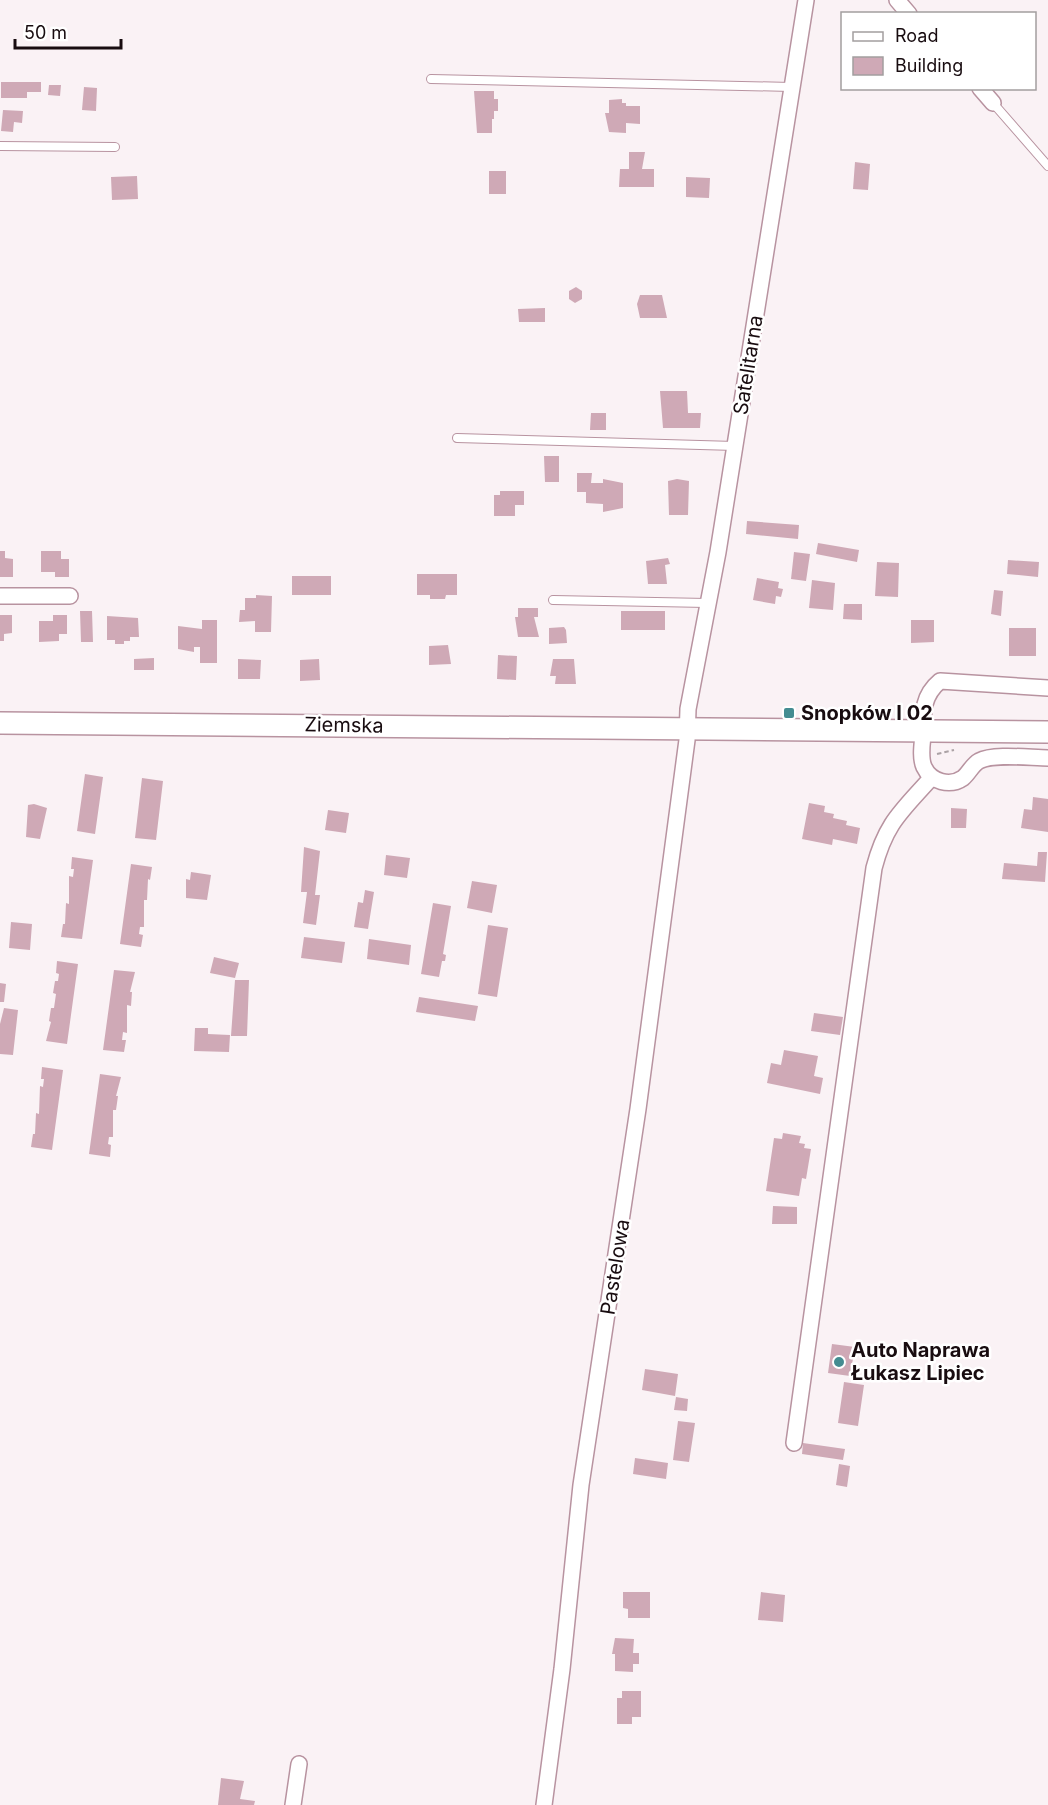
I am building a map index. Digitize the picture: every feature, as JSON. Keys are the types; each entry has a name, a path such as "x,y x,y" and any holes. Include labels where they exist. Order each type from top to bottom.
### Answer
{"street":[{"name":"Satelitarna","path":"688,730 688,709 735,446 790,87 806,0"},
{"path":"897,0 907,12"},
{"path":"982,90 993,103"},
{"path":"0,596 70,596"},
{"path":"1048,688 940,681 929,690 924,705 922,758 924,768 932,777 943,782 954,783 978,761 1002,758 1048,758"},
{"name":"Ziemska","path":"0,723 1048,732"},
{"name":"Pastelowa","path":"544,1805 562,1668 580,1485 638,1109 688,730"},
{"path":"794,1443 843,1059 874,868 882,840 896,816 932,777"},
{"path":"293,1805 299,1764"}],"lane":[{"path":"431,79 790,87"},
{"path":"993,103 1048,166"},
{"path":"0,146 115,147"},
{"path":"457,438 735,446"},
{"path":"553,600 707,603"}],"building":[{"path":"1,82 41,82 41,92 27,92 27,98 1,98"},
{"path":"49,85 61,85 60,96 48,95"},
{"path":"84,87 97,88 96,111 82,110"},
{"path":"474,91 494,91 494,99 498,99 498,111 494,111 494,119 492,119 492,133 477,133"},
{"path":"622,99 622,103 626,103 626,106 640,106 640,124 626,123 626,133 609,132 605,113 609,113 609,100"},
{"path":"3,110 23,111 22,123 14,122 13,132 1,131"},
{"path":"629,152 645,152 642,169 654,169 654,187 619,187 620,169 629,169"},
{"path":"855,162 870,164 868,190 853,189"},
{"path":"489,171 506,171 506,194 489,194"},
{"path":"137,176 138,199 112,200 111,177"},
{"path":"686,177 710,178 709,198 686,197"},
{"path":"576,287 582,291 582,299 575,303 569,299 569,291"},
{"path":"640,295 662,295 667,318 640,318 637,304"},
{"path":"545,308 545,322 519,322 518,309"},
{"path":"660,391 687,391 688,413 701,413 700,428 663,428"},
{"path":"591,413 606,413 606,430 590,430"},
{"path":"544,456 559,456 559,482 545,482"},
{"path":"577,473 592,473 591,483 603,483 603,479 623,483 623,508 603,512 603,504 586,503 586,492 577,492"},
{"path":"677,479 689,481 688,515 669,515 668,481"},
{"path":"500,491 524,491 524,505 515,505 515,516 494,516 494,495 500,495"},
{"path":"747,521 799,525 798,539 746,534"},
{"path":"818,543 859,550 857,562 816,554"},
{"path":"0,551 5,551 5,558 13,559 13,577 0,577"},
{"path":"41,551 61,551 61,559 69,559 69,577 55,577 55,572 41,572"},
{"path":"794,552 810,554 806,581 791,579"},
{"path":"668,558 670,564 665,565 667,584 648,584 646,561"},
{"path":"1008,560 1039,562 1038,577 1007,574"},
{"path":"877,562 899,563 898,597 875,596"},
{"path":"417,574 457,574 457,595 446,595 445,599 430,599 430,595 417,595"},
{"path":"292,576 331,576 331,595 292,595"},
{"path":"757,578 779,582 778,588 783,589 781,597 776,596 775,604 753,600"},
{"path":"812,580 835,583 833,610 809,608"},
{"path":"994,590 1003,591 1001,616 991,614"},
{"path":"256,595 272,596 271,632 255,632 255,621 239,622 240,610 245,610 245,598 256,598"},
{"path":"844,604 862,604 862,620 843,619"},
{"path":"518,608 538,608 538,617 534,617 539,637 518,637 515,617 518,617"},
{"path":"80,611 92,611 93,642 81,642"},
{"path":"621,611 665,611 665,630 621,630"},
{"path":"0,615 12,615 12,633 4,634 4,641 0,641"},
{"path":"53,615 67,615 67,634 59,634 59,641 39,642 39,621 53,621"},
{"path":"107,616 138,618 139,637 130,637 130,641 124,641 124,644 115,644 115,640 107,640"},
{"path":"202,620 217,620 217,663 200,663 200,647 194,647 194,652 178,649 178,626 202,629"},
{"path":"911,620 934,620 934,642 911,643"},
{"path":"564,627 567,643 549,644 549,628"},
{"path":"1009,628 1036,628 1036,656 1009,656"},
{"path":"448,645 451,664 429,665 429,646"},
{"path":"498,655 517,656 516,680 497,679"},
{"path":"154,658 154,670 134,670 134,659"},
{"path":"238,659 261,660 260,679 238,679"},
{"path":"319,659 320,680 300,681 300,660"},
{"path":"553,659 574,659 576,684 555,684 556,676 550,676"},
{"path":"85,774 103,777 95,834 77,831"},
{"path":"142,778 163,781 156,840 135,838"},
{"path":"1033,797 1048,799 1048,832 1021,828 1024,809 1032,810"},
{"path":"809,803 825,806 824,812 834,814 833,818 847,821 846,825 860,828 857,844 833,839 832,845 802,839"},
{"path":"34,804 47,808 40,839 26,837 28,805"},
{"path":"951,808 967,809 966,828 951,828"},
{"path":"328,810 349,813 346,833 325,830"},
{"path":"304,847 320,851 315,895 320,895 316,925 303,923 307,892 301,892"},
{"path":"1038,852 1047,852 1045,882 1002,879 1004,863 1037,866"},
{"path":"386,855 410,858 407,878 384,875"},
{"path":"72,857 93,860 82,939 61,937 63,924 65,924 66,903 69,904 69,876 73,877"},
{"path":"131,864 152,867 150,880 148,879 147,900 144,900 144,927 140,927 139,934 143,935 141,947 120,944"},
{"path":"191,872 211,875 207,900 186,898 186,879 190,880"},
{"path":"472,881 497,885 492,913 467,908"},
{"path":"365,890 374,892 368,929 354,927 358,902 363,903"},
{"path":"433,903 451,906 443,954 446,955 445,961 442,961 439,977 421,974"},
{"path":"11,922 32,924 30,950 9,948"},
{"path":"488,925 508,928 497,997 478,994"},
{"path":"304,937 345,942 342,963 301,958"},
{"path":"369,939 411,945 409,965 367,959"},
{"path":"214,957 239,963 235,978 210,973"},
{"path":"57,961 78,964 67,1044 46,1041 51,1022 49,1021 51,1008 54,1008 55,981 58,981 59,974 56,973"},
{"path":"114,970 135,972 130,992 132,992 131,1006 127,1005 127,1033 123,1032 122,1040 126,1040 124,1052 103,1050"},
{"path":"235,980 249,980 247,1036 231,1036"},
{"path":"0,983 6,984 4,1002 0,1002"},
{"path":"419,997 478,1006 475,1021 416,1012"},
{"path":"4,1008 18,1010 13,1055 0,1054 0,1024"},
{"path":"814,1013 843,1017 840,1035 811,1031"},
{"path":"195,1028 208,1028 208,1034 230,1035 229,1052 194,1051"},
{"path":"784,1050 818,1056 814,1076 823,1078 820,1094 767,1083 771,1063 781,1065"},
{"path":"42,1067 63,1070 52,1150 31,1147 33,1134 35,1134 36,1113 39,1114 40,1086 43,1087"},
{"path":"100,1074 121,1077 116,1096 118,1096 116,1110 113,1110 113,1137 109,1137 108,1144 111,1145 110,1157 89,1154"},
{"path":"783,1133 801,1136 799,1143 805,1144 804,1148 811,1149 806,1179 802,1178 799,1196 766,1191 774,1138 782,1139"},
{"path":"773,1206 797,1207 797,1224 772,1224"},
{"path":"832,1344 855,1347 850,1376 828,1373"},
{"path":"645,1369 678,1374 675,1396 642,1390"},
{"path":"844,1382 864,1385 858,1426 838,1423"},
{"path":"676,1397 688,1399 687,1411 674,1410"},
{"path":"678,1421 695,1423 689,1462 673,1460"},
{"path":"803,1443 845,1449 843,1460 802,1454"},
{"path":"635,1458 668,1463 666,1479 633,1474"},
{"path":"839,1464 850,1466 847,1487 836,1485"},
{"path":"623,1592 650,1592 650,1618 628,1618 628,1609 623,1608"},
{"path":"761,1592 785,1595 783,1622 758,1620"},
{"path":"615,1638 634,1639 633,1653 639,1653 639,1664 633,1664 633,1672 615,1671 615,1654 612,1654"},
{"path":"622,1691 641,1691 641,1717 632,1717 632,1724 617,1724 617,1698 622,1698"},
{"path":"221,1778 244,1781 240,1799 255,1801 254,1805 218,1805"}],"place":[{"name":"Snopków I 02","path":"789,713"},
{"name":"Auto Naprawa Łukasz Lipiec","path":"839,1362"}]}
